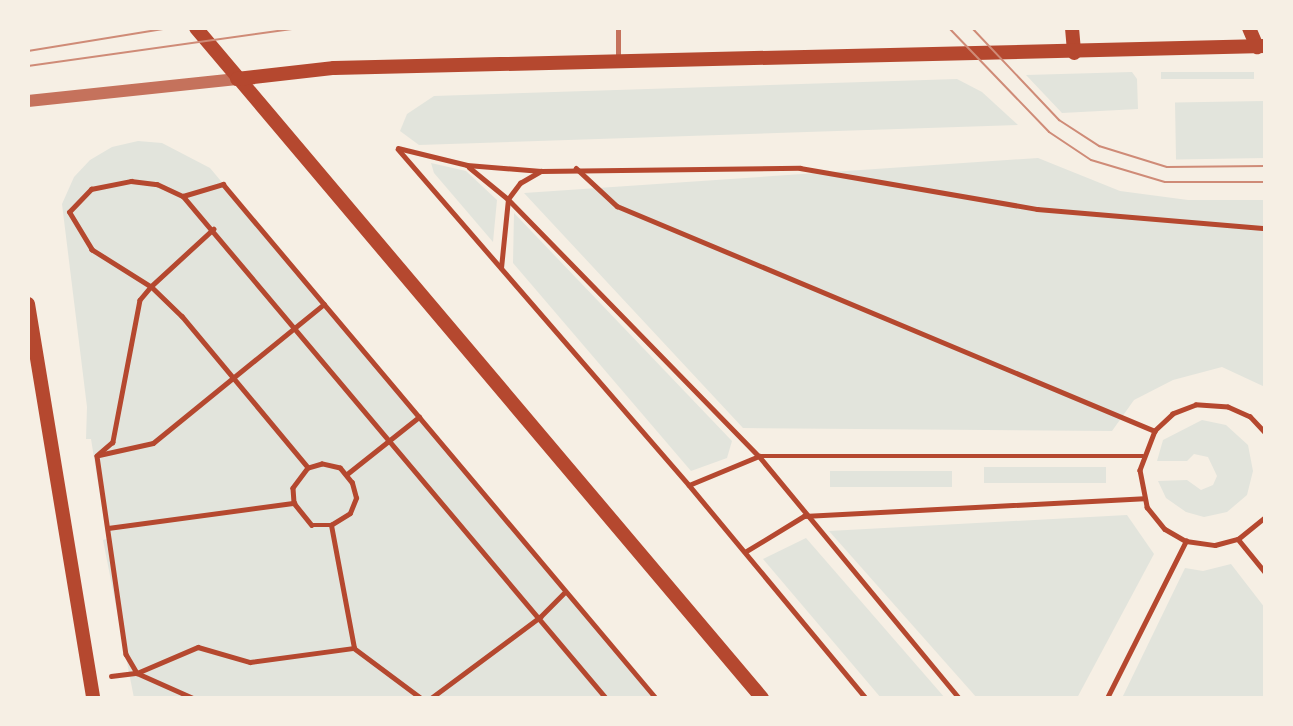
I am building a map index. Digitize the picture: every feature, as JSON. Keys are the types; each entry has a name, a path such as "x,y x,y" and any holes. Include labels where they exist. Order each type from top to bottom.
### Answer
{"main road":[{"path":"196,28 762,698"},
{"path":"1072,28 1074,53"},
{"path":"1249,28 1261,47"},
{"path":"237,79 334,68 1261,47"},
{"path":"28,304 93,698"}],"street":[{"path":"28,101 237,79"}],"lane":[{"path":"618,28 618,62"}],"path":[{"path":"866,698 689,485 398,148 467,165 541,171 576,168 800,168 1037,209 1265,228"},
{"path":"467,165 508,199 759,456 804,516 958,698"},
{"path":"576,168 617,206 1155,431"},
{"path":"501,268 508,199 520,183 541,171"},
{"path":"308,468 182,317 151,288 92,250 69,212 91,189 131,181 157,184 183,196 214,229 606,698"},
{"path":"183,196 223,184 656,698"},
{"path":"97,456 113,442 141,300 214,229"},
{"path":"97,456 153,443 293,326 324,304"},
{"path":"1265,433 1250,417 1228,407 1196,405 1173,414 1155,431 1143,456 1140,483 1144,498 1165,528 1186,541 1215,545 1238,539 1265,517"},
{"path":"347,474 419,417"},
{"path":"97,456 126,654 137,674 193,698"},
{"path":"689,485 759,456 1143,456"},
{"path":"330,464 347,474 355,490 354,506 331,525 312,525 294,503 293,488 308,468 330,464"},
{"path":"745,552 804,516 1144,498"},
{"path":"108,528 294,503"},
{"path":"331,525 354,648 421,698"},
{"path":"1238,539 1265,572"},
{"path":"1107,698 1186,541"},
{"path":"431,698 540,617 565,592"},
{"path":"90,679 137,674 198,647 250,663 354,648"}],"shaded area":[{"path":"1132,72 1137,79 1138,109 1062,113 1026,75"},
{"path":"1161,72 1254,72 1254,79 1161,79"},
{"path":"957,79 982,92 1018,125 419,145 400,131 407,114 434,96"},
{"path":"1264,101 1265,158 1176,160 1175,103"},
{"path":"138,141 162,143 210,168 654,698 134,698 103,540 107,539 91,439 86,439 87,407 62,204 74,177 90,160 112,147"},
{"path":"1038,158 1120,191 1188,200 1265,200 1265,387 1222,367 1173,380 1134,400 1112,431 743,428 524,193"},
{"path":"431,163 466,171 497,200 493,242 434,173"},
{"path":"514,213 732,441 727,458 691,471 513,263"},
{"path":"1202,420 1226,425 1248,445 1253,471 1247,495 1227,512 1204,517 1186,512 1166,498 1158,481 1187,480 1201,490 1213,485 1217,476 1208,457 1194,454 1187,461 1157,461 1163,440"},
{"path":"984,467 1106,467 1106,483 984,483"},
{"path":"830,471 952,471 952,487 830,487"},
{"path":"1127,515 1154,554 1077,698 977,698 829,531"},
{"path":"806,538 945,698 881,698 763,559"},
{"path":"1231,564 1265,608 1265,698 1122,698 1185,568 1203,571"}],"tram line":[{"path":"28,51 169,28"},
{"path":"28,66 297,28"},
{"path":"949,28 1049,132 1091,160 1165,182 1265,182"},
{"path":"972,28 1059,120 1099,146 1167,167 1265,166"}]}
